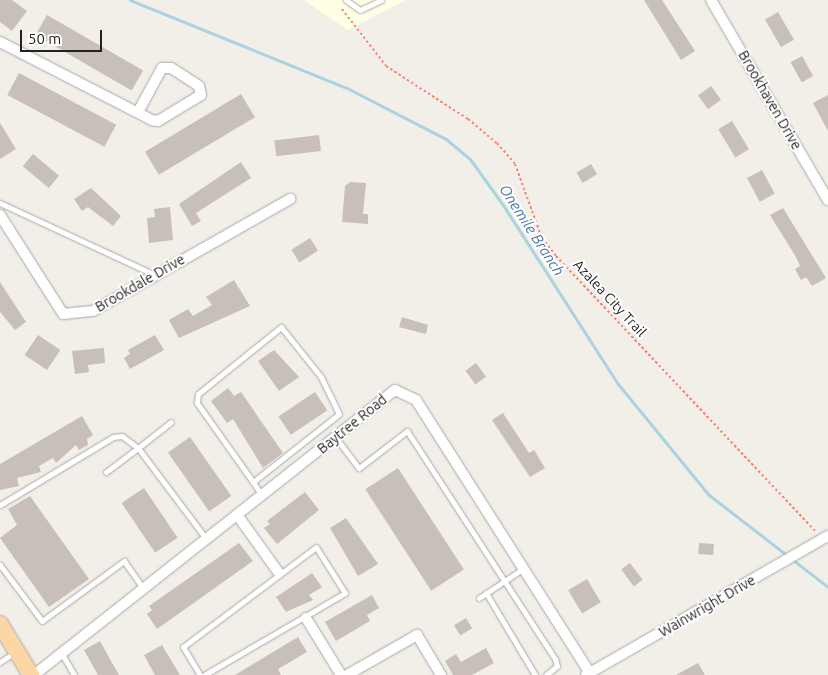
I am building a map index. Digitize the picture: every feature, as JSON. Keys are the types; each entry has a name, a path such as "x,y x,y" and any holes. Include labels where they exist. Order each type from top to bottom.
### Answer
{"main road":[{"name":"Baytree Road","path":"0,624 32,675"}],"street":[{"name":"Brookhaven Drive","path":"711,0 828,200"},
{"path":"0,42 138,112 158,121 201,95 199,86 171,68 162,68 138,112"},
{"name":"Brookdale Drive","path":"0,215 63,314 93,311 290,199"},
{"name":"Baytree Road","path":"32,675 145,590 395,390 416,400 525,568 589,674"},
{"path":"238,516 279,573"},
{"name":"Wainwright Drive","path":"589,674 825,534"},
{"path":"306,618 341,675"},
{"path":"347,675 417,635 441,675"}],"lane":[{"path":"346,0 360,10 381,0"},
{"path":"0,203 155,276"},
{"path":"253,482 339,414 321,377 281,328 198,394 197,403 262,496"},
{"path":"106,472 171,422"},
{"path":"336,438 359,468 407,432 506,580 555,659 557,666 546,675"},
{"path":"0,505 113,437 122,436 138,448 207,540"},
{"path":"200,675 183,646 316,547 345,593 306,618 204,675"},
{"path":"0,565 42,621 124,562 145,590"},
{"path":"479,598 525,568"},
{"path":"486,593 536,675"},
{"path":"0,662 16,651"},
{"path":"62,654 74,675"}],"path":[{"name":"Azalea City Trail","path":"341,6 386,66 468,118 497,143 515,164 542,238 556,256 804,522 825,534"}],"shaded area":[{"path":"304,0 406,0 348,30"}],"building":[{"path":"0,0 12,0 27,11 12,31 0,22"},
{"path":"644,0 662,0 695,51 681,60"},
{"path":"778,12 794,40 781,47 765,20"},
{"path":"47,15 143,70 132,90 36,35"},
{"path":"802,56 813,76 802,82 791,62"},
{"path":"19,73 116,125 104,147 7,95"},
{"path":"711,86 721,100 708,109 698,95"},
{"path":"241,94 255,117 159,175 145,152"},
{"path":"828,95 828,131 813,103"},
{"path":"732,121 749,149 735,158 718,129"},
{"path":"0,123 16,149 0,159"},
{"path":"319,135 321,151 276,156 274,140"},
{"path":"33,154 59,176 49,188 23,166"},
{"path":"241,162 251,178 196,213 201,221 192,226 179,204"},
{"path":"591,164 597,174 583,183 576,173"},
{"path":"762,170 775,194 760,202 747,178"},
{"path":"350,182 366,183 363,214 368,214 368,224 342,222 345,186"},
{"path":"91,188 121,216 113,226 88,207 82,211 74,199"},
{"path":"170,207 173,240 149,243 147,218 155,217 154,209"},
{"path":"783,208 826,278 812,286 806,277 801,280 795,269 800,266 796,257 770,215"},
{"path":"310,238 318,251 299,262 291,250"},
{"path":"234,280 250,306 179,338 169,320 188,309 193,316 212,305 206,297"},
{"path":"0,282 26,322 15,330 0,312"},
{"path":"402,317 428,325 426,334 399,327"},
{"path":"38,335 60,350 47,370 25,355"},
{"path":"155,335 164,350 130,369 124,358 130,354 128,350"},
{"path":"104,348 105,363 88,365 89,372 75,374 72,351"},
{"path":"274,350 299,377 279,391 258,361"},
{"path":"476,363 486,377 475,384 465,371"},
{"path":"228,388 234,396 241,392 283,453 263,468 233,419 227,423 211,401"},
{"path":"315,392 327,410 291,435 279,417"},
{"path":"503,413 529,453 534,450 545,468 530,477 492,420"},
{"path":"82,416 93,435 87,439 88,445 79,450 76,445 56,463 53,458 39,466 41,472 17,478 19,486 0,490 0,464"},
{"path":"190,437 231,496 209,511 168,452"},
{"path":"398,468 464,569 431,591 365,489"},
{"path":"144,488 178,538 155,553 122,503"},
{"path":"305,492 319,510 277,544 264,528 270,524 267,521"},
{"path":"30,496 89,579 49,607 0,538 17,525 8,509"},
{"path":"346,518 378,564 358,576 330,528"},
{"path":"239,543 253,561 157,629 147,614 152,610 149,606"},
{"path":"699,543 714,544 713,555 698,554"},
{"path":"630,563 643,580 634,586 621,570"},
{"path":"312,573 322,587 309,595 313,600 286,612 276,597"},
{"path":"587,579 601,602 582,613 568,590"},
{"path":"372,595 379,608 367,615 370,621 336,641 325,622"},
{"path":"466,618 472,628 460,635 454,625"},
{"path":"298,637 307,652 278,669 281,675 235,675"},
{"path":"100,641 119,675 98,675 84,650"},
{"path":"162,645 180,675 155,675 144,655"},
{"path":"486,648 494,663 472,675 453,675 445,661 456,654 461,662"},
{"path":"698,663 705,675 676,675"}],"waterway":[{"name":"Onemile Branch","path":"130,0 347,88 446,139 470,159 503,205 618,384 709,495 828,587"}]}
